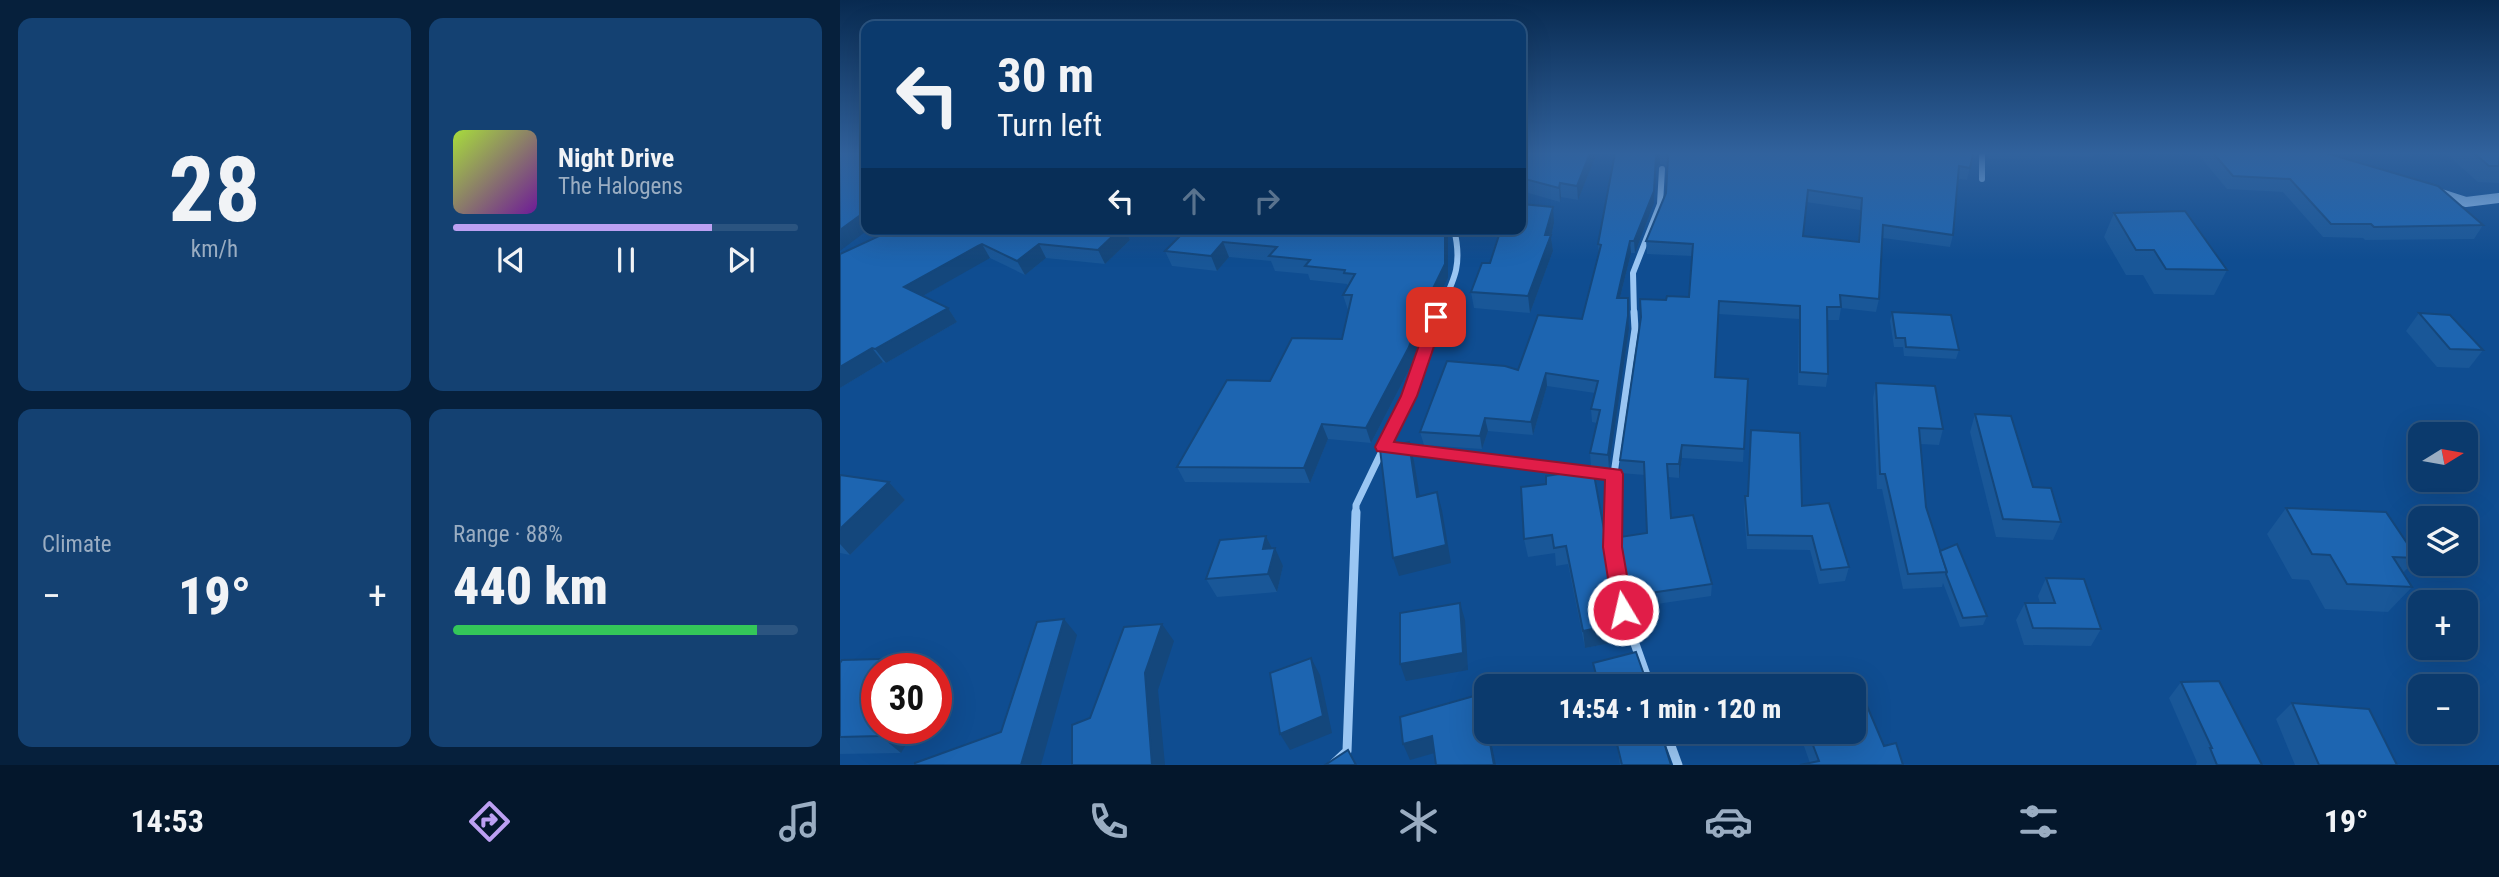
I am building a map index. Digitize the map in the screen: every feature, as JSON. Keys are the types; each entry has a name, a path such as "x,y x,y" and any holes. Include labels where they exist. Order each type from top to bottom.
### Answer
{"street":[{"path":"1646,674 1623,610 1613,547 1614,474 1635,329 1633,273 1660,204 1661,189"},
{"path":"2430,191 2466,202 2499,198"},
{"path":"1332,765 1347,751 1356,505 1409,396 1428,334 1453,282 1460,254 1455,235"},
{"path":"1670,744 1678,765"}],"lane":[{"path":"1383,447 1614,474"}],"building":[{"path":"840,189 861,189 861,215 840,230"},
{"path":"1608,189 1654,189 1634,241 1630,241 1617,298 1628,298 1628,316 1608,455 1590,453 1600,410 1591,409 1598,381 1546,373 1531,422 1485,418 1480,436 1420,432 1447,361 1505,366 1518,370 1538,315 1582,319 1601,245 1598,244"},
{"path":"1666,189 1957,189 1953,235 1883,225 1879,299 1840,295 1841,307 1827,307 1828,374 1800,372 1800,306 1719,301 1715,377 1748,379 1744,449 1682,445 1679,464 1667,464 1671,518 1693,515 1712,584 1629,596 1620,537 1647,533 1644,462 1620,460 1641,317 1640,299 1689,297 1693,244 1646,241","holes":["1808,190 1862,198 1859,242 1803,236"]},
{"path":"2299,189 2441,189 2483,225 2374,227 2371,224 2331,224"},
{"path":"1526,204 1553,207 1545,235 1551,235 1528,296 1471,292 1482,263 1490,263 1499,235 1526,235"},
{"path":"2185,211 2227,270 2166,269 2154,250 2136,250 2114,213"},
{"path":"881,235 1114,235 1098,250 1039,244 1017,261 982,244 904,287 948,308 840,367 840,254"},
{"path":"1181,235 1445,235 1445,264 1419,317 1409,347 1366,428 1322,424 1304,468 1177,467 1227,380 1270,381 1292,338 1342,339 1352,295 1343,295 1355,274 1344,273 1345,270 1305,266 1310,260 1269,256 1277,247 1223,242 1211,256 1165,251"},
{"path":"1892,312 1951,315 1959,350 1906,347 1905,338 1896,338"},
{"path":"2419,313 2450,315 2483,350 2450,349"},
{"path":"1876,383 1935,386 1943,429 1919,428 1926,507 1947,572 1908,574 1885,474 1880,474"},
{"path":"1975,414 2011,416 2033,487 2051,488 2061,522 2003,519"},
{"path":"1751,430 1800,433 1802,506 1829,503 1849,567 1821,570 1812,536 1748,535 1745,496 1748,496"},
{"path":"1409,442 1417,497 1437,492 1446,545 1393,558 1380,449"},
{"path":"1593,469 1621,623 1583,631 1566,546 1554,548 1552,535 1524,539 1521,487 1546,484 1546,476"},
{"path":"840,475 889,482 840,529"},
{"path":"2286,508 2386,512 2408,545 2408,558 2393,557 2412,587 2347,584 2330,555 2312,554"},
{"path":"1266,536 1263,549 1275,548 1268,574 1206,579 1220,540"},
{"path":"1957,544 1987,616 1963,618 1940,551"},
{"path":"2046,578 2084,579 2101,629 2033,628 2025,603 2055,603"},
{"path":"1460,603 1463,653 1400,664 1400,613"},
{"path":"1064,619 1021,765 915,765 1001,732 1037,622"},
{"path":"1162,624 1145,673 1152,765 1072,765 1072,725 1090,718 1124,627"},
{"path":"1636,652 1644,674 1596,674 1593,663"},
{"path":"1311,658 1323,716 1280,734 1270,673"},
{"path":"842,660 861,660 861,736 840,737"},
{"path":"2219,681 2262,765 2217,765 2212,748 2181,682"},
{"path":"1474,696 1474,744 1490,744 1494,765 1436,765 1432,736 1403,744 1400,717"},
{"path":"2292,703 2369,709 2397,765 2319,765"},
{"path":"1866,704 1884,746 1896,743 1903,765 1800,765 1819,761 1813,744 1866,744"},
{"path":"1617,744 1664,744 1671,765 1622,765"},
{"path":"1348,750 1356,765 1325,765"}],"route":[{"path":"1436,317 1409,396 1383,447 1614,474 1613,547 1623,610"}]}
